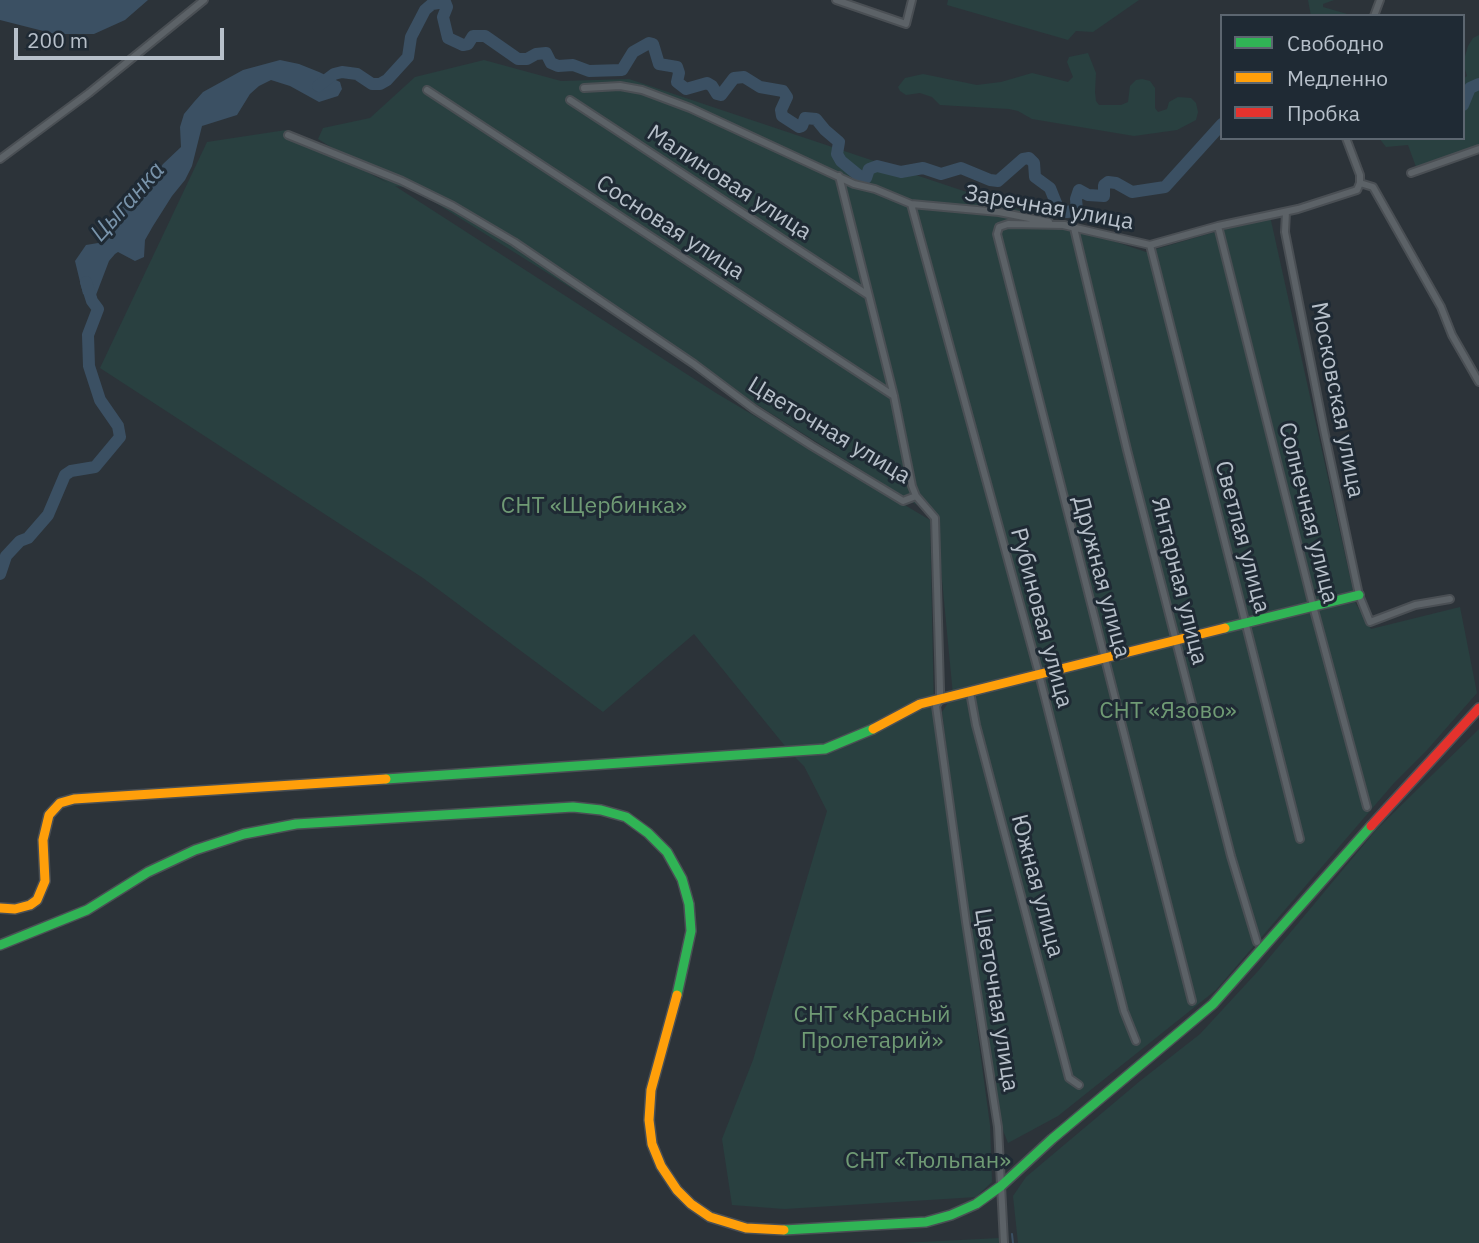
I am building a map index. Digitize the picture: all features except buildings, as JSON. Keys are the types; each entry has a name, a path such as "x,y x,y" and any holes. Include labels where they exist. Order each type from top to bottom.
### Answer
{"main road":[{"path":"0,908 15,909 37,900 45,881 43,840 48,815 60,803 74,799 825,749 861,735 920,704 1359,595"},
{"path":"0,945 87,910 148,872 195,850 244,834 296,824 541,808 573,807 601,810 626,817 648,833 667,852 682,878 689,904 691,931 686,961 655,1072 649,1120 652,1144 661,1167 677,1190 710,1217 746,1228 770,1231 926,1222 976,1204 1001,1186 1052,1139 1213,1004 1479,708"}],"street":[{"path":"0,159 89,93 204,0"},
{"path":"836,0 906,24 912,0"},
{"name":"Заречная улица","path":"584,88 620,86 642,90 690,108 839,176 911,204 999,212 1150,245 1218,226 1286,212 1358,186"},
{"name":"Сосновая улица","path":"427,90 894,396"},
{"name":"Малиновая улица","path":"570,100 868,295"},
{"name":"Цветочная улица","path":"288,135 402,181 453,206 514,242 694,364 754,409 812,446 902,501 916,496 934,518 940,699 936,706 998,1126 1004,1243"},
{"path":"1347,140 1357,164 1358,186 1373,187 1441,307 1452,335 1479,382"},
{"path":"1411,173 1479,149"},
{"path":"839,176 916,496"},
{"name":"Рубиновая улица","path":"911,204 1039,674 1120,997 1136,1041"},
{"name":"Московская улица","path":"1286,212 1285,232 1359,595"},
{"name":"Дружная улица","path":"1065,225 1008,224 999,228 997,234 1192,1000"},
{"name":"Солнечная улица","path":"1218,226 1313,606 1367,807"},
{"name":"Янтарная улица","path":"1074,228 1231,856 1257,942"},
{"name":"Светлая улица","path":"1150,245 1300,839"},
{"path":"1359,595 1370,622 1415,605 1450,599"},
{"name":"Южная улица","path":"970,692 976,724 1069,1078 1079,1085"}],"green space":[{"path":"948,0 1139,0 1093,32 1076,31 1068,40 947,5"},
{"path":"1308,0 1334,0 1323,4 1323,7 1347,14 1311,14"},
{"path":"1479,35 1479,145 1416,167 1408,145 1386,147 1381,140 1465,140 1465,56 1473,38"},
{"path":"1088,53 1096,73 1095,92 1099,105 1121,105 1128,102 1130,86 1136,80 1142,79 1150,81 1155,88 1155,108 1158,112 1167,109 1169,102 1178,97 1191,98 1196,103 1196,120 1177,130 1134,136 1032,119 1009,109 940,105 932,97 920,93 906,95 898,87 905,78 923,74 977,85 1001,82 1032,73 1068,82 1073,77 1067,62 1069,57"},
{"path":"484,60 561,81 629,79 1146,252 1270,216 1356,604 1371,629 1460,607 1477,693 1394,783 1216,990 1058,1116 1008,1143 1002,1128 958,841 942,712 953,695 936,517 412,188 395,186 716,393 930,520 934,712 990,1125 992,1182 976,1197 784,1209 732,1205 722,1139 753,1060 827,811 804,766 694,634 603,712 423,578 100,368 207,142 286,130 388,183 318,139 323,128 370,118 415,77"},
{"path":"1479,729 1479,1243 1018,1243 1013,1196 1026,1177 1200,1034 1259,970 1376,830"},
{"path":"1000,1238 999,1243 901,1243"}],"water":[{"path":"0,0 148,0 125,20 94,34 55,34 0,20"},
{"path":"280,60 319,72 340,82 342,89 338,96 319,102 290,86 271,80 250,94 237,115 202,126 192,166 145,240 144,257 135,261 118,252 109,261 96,295 83,294 75,261 86,245 98,243 104,238 118,210 146,188 163,164 181,147 180,127 184,114 194,102 203,92 243,70"}],"waterway":[{"name":"Цыганка","path":"318,86 334,74 342,72 357,74 372,84 387,80 408,57 411,37 425,10 432,4 445,2 447,7 443,17 448,38 463,45 468,44 473,36 485,36 518,59 546,53 551,63 558,66 573,65 589,71 622,70 633,52 649,43 653,44 659,64 677,67 677,82 686,89 707,83 721,95 734,78 744,77 760,87 783,91 787,97 781,110 782,116 799,127 805,118 816,119 839,142 837,154 841,161 863,179 869,169 877,166 901,172 923,168 941,174 961,168 998,181 1023,159 1029,158 1034,163 1035,177 1050,188 1058,208 1067,212 1077,210 1079,190 1088,195 1104,196 1104,185 1108,182 1116,183 1132,192 1165,187 1220,126"},
{"name":"Цыганка","path":"1465,100 1470,88 1479,84"},
{"name":"Цыганка","path":"0,574 6,556 20,541 28,538 48,515 65,475 71,471 95,467 120,437 118,426 100,400 89,366 88,335 98,309 92,301 86,282"},
{"path":"1012,1234 1013,1243"}],"traffic: fast":[{"path":"1225,628 1359,595"},
{"path":"386,779 825,749 873,729"},
{"path":"0,945 87,910 148,872 195,850 244,834 296,824 573,807 601,810 626,817 648,833 667,852 682,879 689,904 691,931 677,995"},
{"path":"784,1230 926,1222 976,1204 1001,1186 1052,1139 1213,1004 1371,826"}],"traffic: slow":[{"path":"873,729 920,704 1225,628"},
{"path":"0,908 15,909 37,900 45,881 43,840 49,815 60,803 74,799 386,779"},
{"path":"677,995 651,1090 649,1120 652,1144 661,1166 677,1190 710,1217 746,1228 784,1230"}],"traffic: jam":[{"path":"1371,826 1479,708"}],"park label":[{"name":"СНТ «Щербинка»","path":"594,506"},
{"name":"СНТ «Язово»","path":"1168,711"},
{"name":"СНТ «Красный Пролетарий»","path":"872,1028"},
{"name":"СНТ «Тюльпан»","path":"928,1161"}]}
